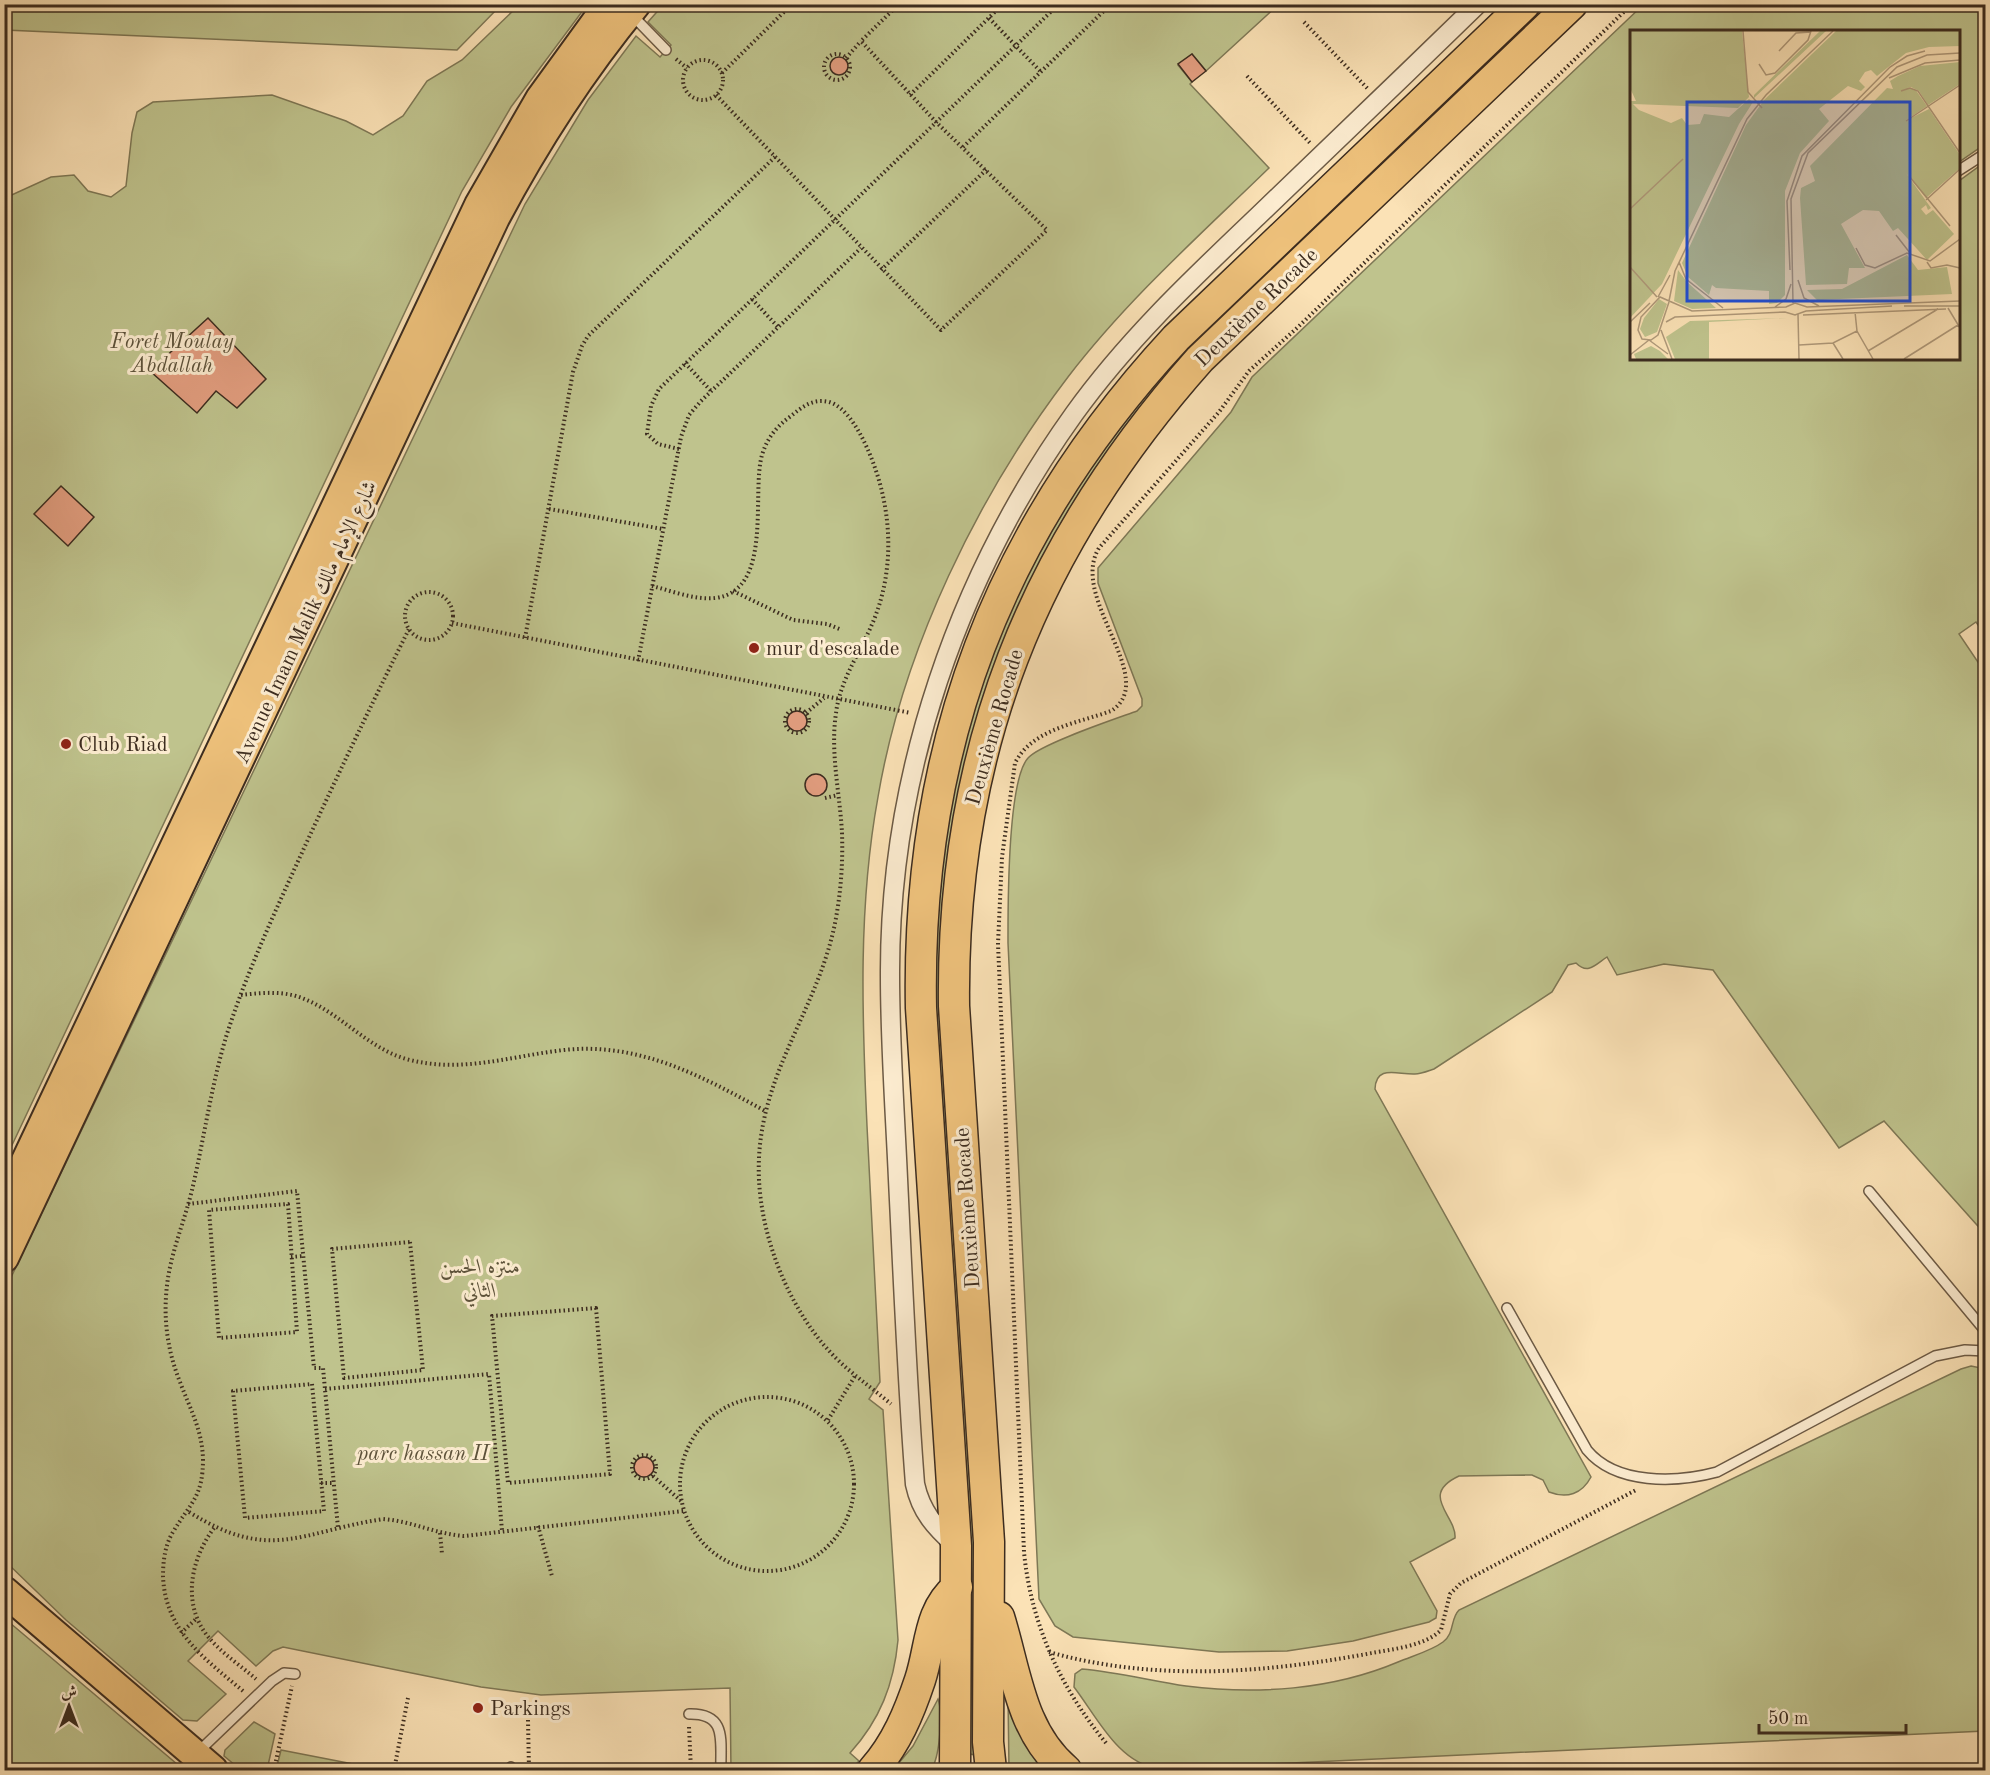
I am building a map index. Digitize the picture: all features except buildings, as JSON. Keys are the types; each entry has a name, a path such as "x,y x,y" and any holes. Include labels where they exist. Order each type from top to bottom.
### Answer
{"highway":[{"name":"Deuxième Rocade","path":"955,1770 956,1546 921,1008 920,959 922,900 933,812 943,764 970,670 1008,579 1045,509 1082,452 1142,374 1184,330 1525,4"},
{"name":"Deuxième Rocade","path":"991,1770 988,1742 989,1594 986,1496 954,1006 954,959 958,888 968,818 980,760 1004,681 1040,593 1079,520 1111,470 1168,395 1200,359 1572,4"},
{"path":"873,1770 896,1740 904,1723 921,1678 936,1614 945,1597 957,1587"},
{"path":"989,1594 1002,1624 1025,1710 1044,1748 1066,1770"}],"main road":[{"name":"Avenue Imam Malik شارع الإمام مالك","path":"4,1207 479,205 540,99 624,7"},
{"name":"Avenue Imam Malik شارع الإمام مالك","path":"4,1258 495,218 556,113 624,7"},
{"path":"4,1591 204,1763"}],"street":[{"path":"956,1546 932,1525 918,1498 909,1416 890,974 896,876 907,800 927,716 954,635 988,557 1028,483 1075,412 1128,346 1172,300 1478,4"}],"lane":[{"path":"624,7 666,50"},
{"path":"1960,170 1986,153"},
{"path":"1869,1191 1986,1332"},
{"path":"1507,1308 1587,1450 1595,1460 1617,1472 1658,1478 1684,1479 1717,1472 1935,1356 1965,1350 1986,1351"},
{"path":"204,1763 252,1699 278,1676 295,1674"},
{"path":"689,1714 705,1715 717,1723 720,1730 721,1770"}],"path":[{"path":"722,73 792,4"},
{"path":"846,58 899,4"},
{"path":"910,95 1003,4"},
{"path":"679,448 654,442 646,429 655,396 685,363 834,218 1059,4"},
{"path":"1106,1743 1068,1690 1049,1652 1031,1597 1024,1552 999,988 1002,857 1015,763 1020,754 1034,740 1111,711 1118,707 1127,692 1126,676 1092,584 1092,565 1099,548 1219,412 1256,364 1298,327 1632,4"},
{"path":"963,147 1109,5"},
{"path":"989,18 1041,72"},
{"path":"1304,22 1379,100"},
{"path":"716,95 940,330 1047,230 987,169 936,122 861,41"},
{"path":"836,54 846,58 850,67 846,76 836,80 827,75 827,60 836,54"},
{"path":"698,60 712,62 722,73 722,85 716,95 704,100 692,97 684,87 684,74 692,63 698,60"},
{"path":"1247,76 1321,155"},
{"path":"525,638 573,372 582,346 588,336 775,157"},
{"path":"881,270 987,169"},
{"path":"638,661 679,448 689,415 711,390 861,247"},
{"path":"752,299 778,327"},
{"path":"685,363 711,390"},
{"path":"652,586 704,598 726,595 733,591 749,570 756,543 760,466 766,444 780,424 809,403 831,403 842,410 867,447 883,498 889,537 889,558 881,600 838,701 835,728 842,862 835,923 824,966 782,1058 765,1112 761,1135 759,1183 763,1213 781,1271 811,1329 855,1376 909,1416"},
{"path":"549,509 663,529"},
{"path":"425,591 442,594 448,600 454,615 453,623 448,631 433,640 415,636 409,629 404,614 406,606 411,599 425,591"},
{"path":"733,591 793,620 827,624 842,630"},
{"path":"453,623 838,701 927,716"},
{"path":"252,1699 197,1652 181,1634 166,1595 164,1563 169,1540 189,1512 201,1481 202,1446 196,1417 173,1364 165,1299 171,1258 188,1204 226,1039 241,995 333,783 409,629"},
{"path":"807,713 824,698"},
{"path":"801,709 807,713 809,725 806,730 800,733 788,729 785,724 789,712 801,709"},
{"path":"825,798 838,795"},
{"path":"241,995 267,993 297,996 386,1052 444,1066 479,1065 543,1052 583,1049 638,1053 688,1071 765,1112"},
{"path":"188,1204 297,1191 314,1368 323,1368 338,1528"},
{"path":"288,1204 291,1257 297,1332 219,1338 209,1210 288,1204"},
{"path":"410,1242 423,1370 419,1371 344,1378 332,1249 410,1242"},
{"path":"291,1257 303,1256"},
{"path":"596,1308 610,1474 508,1483 498,1382 492,1316 596,1308"},
{"path":"419,1371 419,1380"},
{"path":"325,1389 489,1374 502,1531"},
{"path":"828,1420 855,1376"},
{"path":"490,1382 498,1382"},
{"path":"312,1384 321,1483 324,1511 245,1518 233,1391 312,1384"},
{"path":"775,1397 803,1404 828,1420 838,1432 851,1458 855,1489 853,1503 841,1531 814,1557 794,1567 779,1570 749,1569 734,1565 708,1549 698,1538 684,1511 681,1501 680,1472 689,1444 707,1420 718,1411 745,1399 775,1397"},
{"path":"647,1455 655,1461 656,1472 652,1476 643,1479 634,1474 631,1464 637,1456 647,1455"},
{"path":"652,1476 681,1501"},
{"path":"1049,1652 1122,1668 1243,1670 1338,1659 1430,1639 1444,1624 1447,1601 1461,1583 1658,1478"},
{"path":"321,1483 333,1483"},
{"path":"189,1512 214,1528 241,1538 266,1542 284,1541 376,1520 397,1520 440,1533 464,1536 684,1511"},
{"path":"538,1526 552,1576"},
{"path":"214,1528 201,1549 193,1572 192,1596 197,1618 210,1639 266,1687"},
{"path":"440,1533 442,1554"},
{"path":"181,1634 197,1618"},
{"path":"274,1770 295,1674"},
{"path":"394,1770 408,1698"},
{"path":"689,1714 691,1770"},
{"path":"528,1720 529,1770"}],"green space":[{"path":"5,4 501,5 457,50 5,30"},
{"path":"1644,4 1985,5 1985,144 1960,161 1960,30 1630,30 1630,360 1960,360 1960,180 1985,162 1985,635 1976,622 1959,634 1986,674 1985,1234 1884,1121 1839,1148 1713,970 1664,964 1617,975 1607,957 1588,968 1580,967 1576,963 1568,965 1552,992 1434,1069 1417,1074 1389,1072 1379,1076 1375,1089 1591,1477 1583,1488 1568,1495 1549,1492 1543,1480 1532,1475 1459,1476 1447,1483 1441,1491 1440,1498 1454,1530 1455,1538 1410,1562 1437,1611 1436,1618 1429,1622 1353,1641 1287,1651 1219,1652 1073,1637 1055,1626 1039,1599 1008,903 1012,818 1021,771 1028,758 1047,746 1137,711 1142,706 1142,699 1098,583 1098,568 1231,412 1252,377"},
{"name":"Foret Moulay Abdallah","path":"519,5 587,5 511,107 462,191 5,1160 5,198 51,177 74,175 88,191 111,197 126,186 132,133 137,112 153,102 272,95 346,121 373,135 403,116 427,81 462,60"},
{"name":"منتزه الحسن الثاني","path":"663,5 1278,5 1206,71 1192,54 1178,65 1192,82 1190,84 1269,168 1115,321 1068,377 1035,423 975,523 949,576 925,630 890,741 878,797 867,879 863,1002 880,1382 869,1399 883,1410 898,1640 893,1672 884,1701 870,1728 850,1753 859,1761 850,1770 731,1770 730,1688 541,1695 481,1687 283,1647 273,1651 256,1666 218,1631 188,1661 226,1694 197,1721 183,1720 66,1620 5,1561 4,1292 525,204 588,100 636,36 660,57 671,45 648,22"},
{"path":"1541,5 1550,5 1169,373 1115,441 1068,512 1028,585 996,662 971,741 953,823 943,907 940,994 975,1530 976,1755 970,1754 973,1586 935,993 938,915 945,836 954,782 967,728 1004,624 1028,574 1082,478 1133,406 1175,357 1221,310"},
{"path":"1971,1366 1986,1369 1985,1731 1159,1769 1132,1758 1120,1748 1100,1725 1074,1687 1075,1674 1082,1669 1186,1686 1239,1690 1294,1688 1347,1679 1373,1671 1427,1651 1443,1642 1459,1610"},
{"path":"4,1618 16,1628 184,1770 5,1770"},
{"path":"1008,1696 1052,1770 1009,1770"},
{"path":"938,1699 940,1735 937,1755 931,1770 893,1770 913,1746"},
{"path":"254,1722 275,1734 267,1770 241,1770 224,1756 225,1750"},
{"path":"281,1750 384,1770 276,1770"}],"place":[{"name":"mur d'escalade","path":"754,648"},
{"name":"Club Riad","path":"66,744"},
{"name":"Parkings","path":"478,1708"}],"park label":[{"name":"parc hassan II","path":"423,1453"}]}
